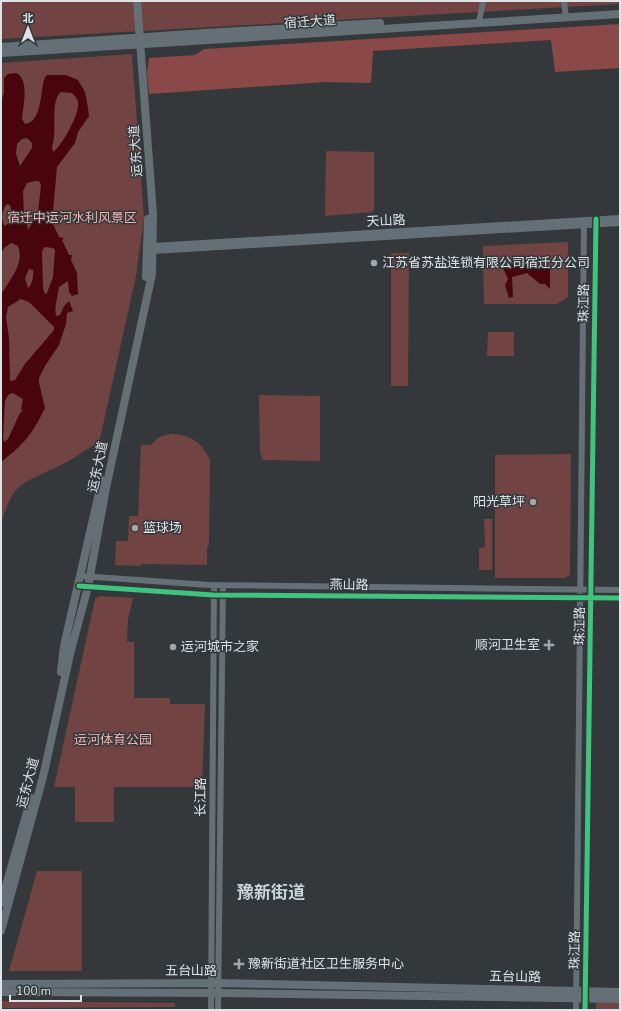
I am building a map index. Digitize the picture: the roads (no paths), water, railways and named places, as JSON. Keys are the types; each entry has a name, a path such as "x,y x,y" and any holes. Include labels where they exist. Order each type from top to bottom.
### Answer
{"main road":[{"name":"运东大道","path":"85,576 152,274 153,214 132,1"},
{"name":"运东大道","path":"1,930 43,777 147,268 148,214 137,42 137,1"},
{"name":"宿迁大道","path":"1,53 137,42 566,14 620,9"},
{"name":"宿迁大道","path":"566,14 620,14"},
{"name":"宿迁大道","path":"1,47 137,42"},
{"name":"运东大道","path":"1,902 38,776 60,674 64,646 83,586"},
{"name":"五台山路","path":"1,984 215,983 576,994 620,999"},
{"name":"五台山路","path":"1,992 576,994"},
{"name":"五台山路","path":"585,995 620,992"}],"street":[{"path":"479,19 483,1"},
{"path":"564,1 566,14"},
{"name":"天山路","path":"153,248 584,223 620,218"},
{"name":"天山路","path":"596,222 620,223"},
{"name":"珠江路","path":"585,1010 596,222"},
{"name":"珠江路","path":"576,1010 584,223"},
{"name":"燕山路","path":"85,576 214,585 620,590"},
{"name":"长江路","path":"214,585 215,993 218,1010"},
{"name":"长江路","path":"215,983 223,585"},
{"name":"燕山路","path":"83,586 213,595 620,598"},
{"name":"长江路","path":"211,1010 215,993"}],"place":[{"name":"江苏省苏盐连锁有限公司宿迁分公司","path":"374,263"},
{"name":"阳光草坪","path":"533,502"},
{"name":"篮球场","path":"135,528"},
{"name":"顺河卫生室","path":"549,645"},
{"name":"运河城市之家","path":"173,647"},
{"name":"豫新街道社区卫生服务中心","path":"239,964"}],"district":[{"name":"豫新街道","path":"271,892"}],"park label":[{"name":"宿迁中运河水利风景区","path":"72,218"},
{"name":"运河体育公园","path":"113,740"}]}
